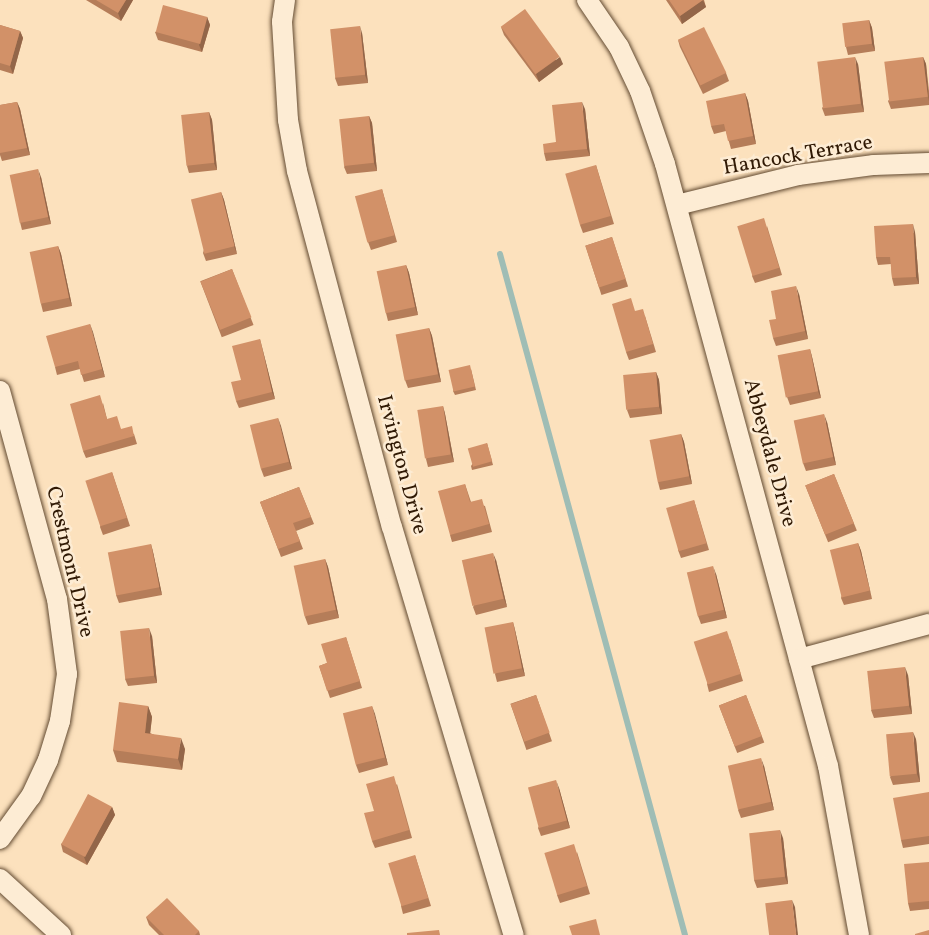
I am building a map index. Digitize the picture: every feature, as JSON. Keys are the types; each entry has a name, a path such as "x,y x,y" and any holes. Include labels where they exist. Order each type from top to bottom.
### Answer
{"street":[{"name":"Irvington Drive","path":"285,0 282,22 288,120 297,171 392,527 514,935"},
{"name":"Abbeydale Drive","path":"587,0 619,48 640,91 677,205 828,766 859,935"},
{"name":"Hancock Terrace","path":"677,205 798,176 874,165 929,163"},
{"name":"Crestmont Drive","path":"0,391 57,599 65,637 67,674 60,721 48,760 31,796 0,839"},
{"path":"799,658 929,624"},
{"path":"0,879 61,935"}],"building":[{"path":"96,0 126,0 118,13"},
{"path":"669,0 703,0 680,16"},
{"path":"163,5 207,17 200,44 156,32"},
{"path":"525,9 560,57 535,74 501,27"},
{"path":"869,20 872,44 845,47 842,23"},
{"path":"0,25 20,31 10,66 0,63"},
{"path":"360,26 365,75 335,78 330,29"},
{"path":"704,27 726,73 700,86 678,40"},
{"path":"855,57 861,104 823,108 817,62"},
{"path":"923,57 928,97 889,101 884,62"},
{"path":"745,93 753,136 728,141 724,124 711,126 706,101"},
{"path":"17,102 27,148 0,153 0,105"},
{"path":"582,102 587,149 544,153 543,144 556,142 552,105"},
{"path":"209,112 214,163 186,166 181,115"},
{"path":"369,116 374,163 344,166 339,119"},
{"path":"596,165 611,216 580,225 565,174"},
{"path":"38,169 48,217 20,223 10,175"},
{"path":"382,189 394,235 367,243 355,196"},
{"path":"221,192 235,246 204,254 191,199"},
{"path":"764,218 779,268 752,276 737,226"},
{"path":"913,224 916,277 892,278 890,257 876,257 874,226"},
{"path":"612,237 626,279 599,287 585,246"},
{"path":"58,246 69,298 41,304 30,252"},
{"path":"406,265 415,307 386,313 377,271"},
{"path":"232,269 251,317 220,330 200,282"},
{"path":"796,286 805,331 773,338 769,320 776,319 771,291"},
{"path":"631,298 635,311 643,309 653,344 626,352 612,304"},
{"path":"90,324 102,369 81,375 78,361 55,367 46,336"},
{"path":"429,328 438,374 405,381 396,334"},
{"path":"260,339 272,392 236,401 231,382 241,380 232,346"},
{"path":"810,349 818,391 786,398 778,355"},
{"path":"470,365 475,386 454,391 449,370"},
{"path":"656,372 659,407 626,410 623,375"},
{"path":"100,395 107,419 117,416 121,429 132,426 134,436 83,451 70,404"},
{"path":"443,406 451,454 425,458 417,410"},
{"path":"824,414 833,457 803,463 794,420"},
{"path":"278,418 289,462 261,469 250,425"},
{"path":"681,434 689,476 658,482 650,440"},
{"path":"487,443 492,461 473,467 468,449"},
{"path":"112,472 127,518 100,526 85,481"},
{"path":"834,474 854,523 825,535 805,486"},
{"path":"465,484 470,502 482,499 489,524 450,535 438,491"},
{"path":"299,487 311,517 293,523 300,541 278,549 260,502"},
{"path":"694,500 706,543 679,551 666,508"},
{"path":"858,543 870,591 842,598 830,550"},
{"path":"151,544 159,587 116,596 108,552"},
{"path":"493,553 504,599 472,606 462,560"},
{"path":"325,559 336,610 305,617 294,566"},
{"path":"713,566 724,610 698,616 687,573"},
{"path":"513,622 522,668 494,674 485,628"},
{"path":"149,628 154,676 125,679 120,631"},
{"path":"727,631 741,674 708,685 694,642"},
{"path":"346,637 360,681 327,691 319,666 327,663 321,644"},
{"path":"905,667 909,706 871,710 867,671"},
{"path":"536,695 550,733 524,742 511,704"},
{"path":"746,695 762,736 735,746 719,705"},
{"path":"119,702 148,706 145,733 181,738 178,759 113,750"},
{"path":"372,706 385,757 356,765 343,713"},
{"path":"913,732 917,774 890,776 886,734"},
{"path":"761,758 771,802 738,809 728,766"},
{"path":"394,776 409,830 372,841 364,813 374,811 366,784"},
{"path":"556,780 567,821 539,828 528,788"},
{"path":"929,792 929,836 901,840 893,798"},
{"path":"88,794 112,807 85,857 61,844"},
{"path":"780,830 785,877 754,880 749,833"},
{"path":"574,844 587,886 557,895 544,853"},
{"path":"415,855 428,898 401,906 388,863"},
{"path":"929,862 929,901 908,903 904,864"},
{"path":"167,898 199,931 195,935 164,935 146,917"},
{"path":"792,900 796,935 769,935 765,903"},
{"path":"596,919 600,935 572,935 569,926"},
{"path":"439,930 440,935 407,935 407,933"},
{"path":"929,930 929,935 915,935 915,934"}],"waterway":[{"path":"500,254 685,935"}]}
